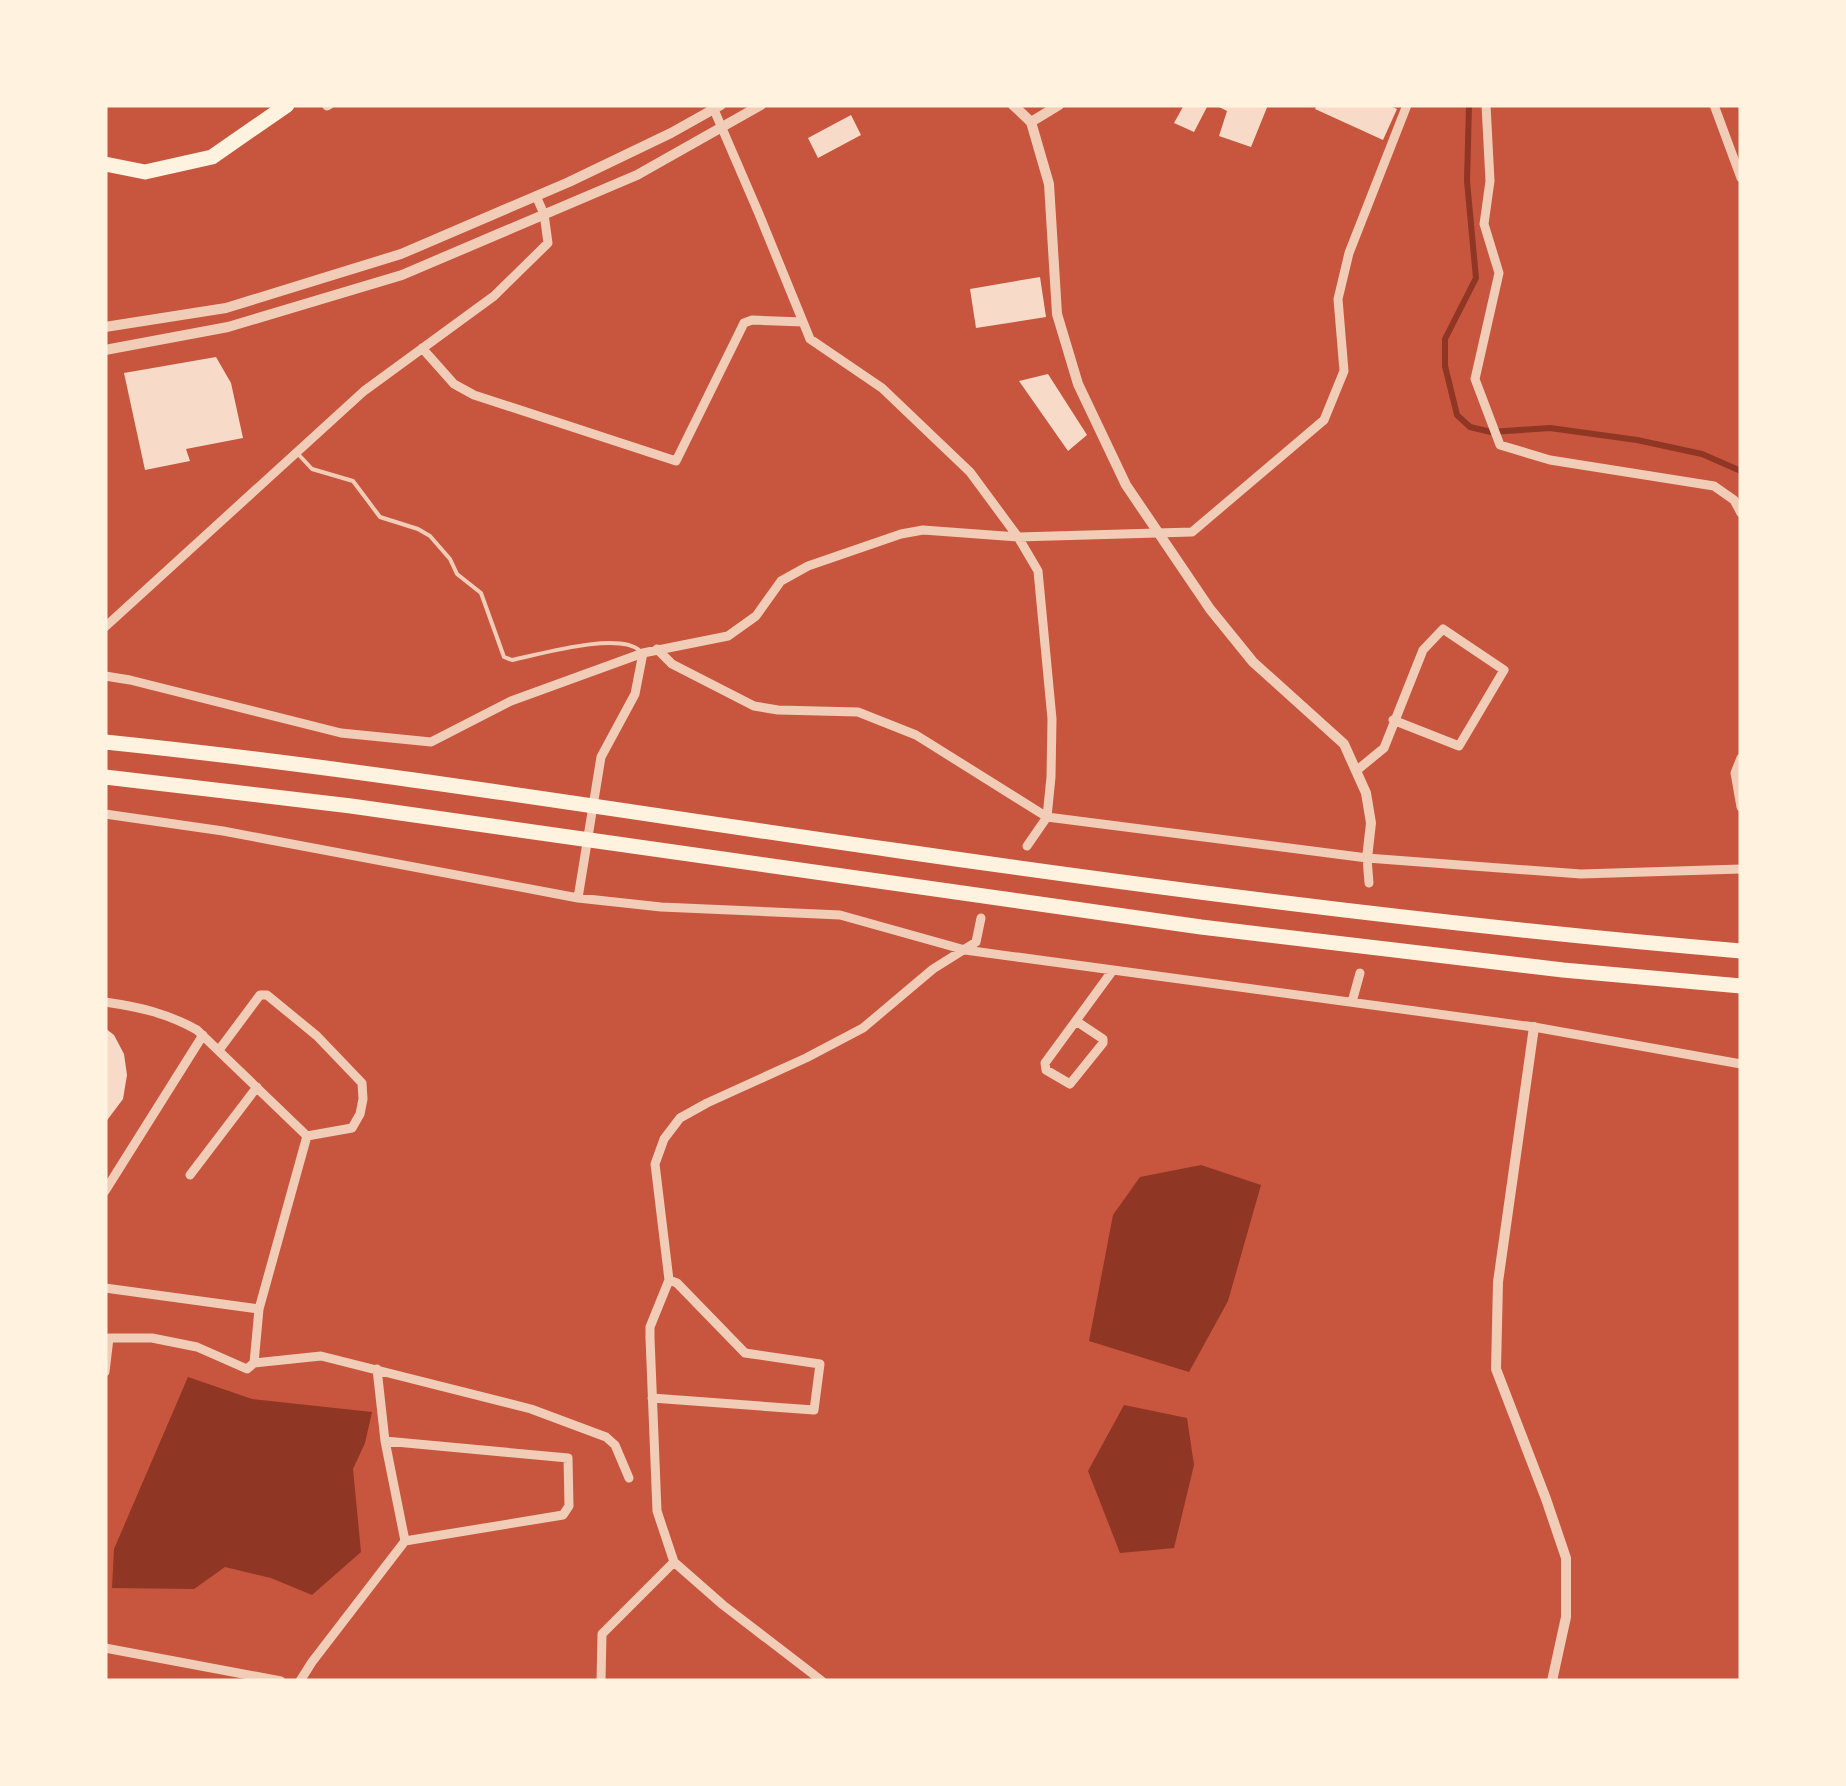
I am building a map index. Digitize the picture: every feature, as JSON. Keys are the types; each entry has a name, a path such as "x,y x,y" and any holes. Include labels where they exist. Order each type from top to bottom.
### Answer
{"highway":[{"path":"105,164 145,172 212,157 286,105"},
{"path":"105,742 354,772 1208,894 1568,937 1741,951"},
{"path":"105,777 351,806 1201,927 1563,970 1741,986"}],"street":[{"path":"105,350 228,327 402,274 636,174 760,105"},
{"path":"1012,105 1032,122 1049,184 1057,314 1078,384 1126,485 1210,609 1253,662 1344,744 1366,793 1371,823 1369,883"},
{"path":"1032,122 1059,105"},
{"path":"105,676 341,734 431,742 511,701 643,653 728,636 756,616 781,582 808,566 901,534 924,530 1018,537 1192,532 1324,420 1344,371 1338,299 1348,253 1407,105"},
{"path":"1486,105 1490,182 1484,224 1499,274 1475,379 1500,445 1550,460 1714,486 1734,500 1741,513"},
{"path":"1714,105 1741,178"},
{"path":"105,327 226,308 401,254 671,133 716,106 810,339 882,388 970,472 1038,571 1052,719 1047,817 1028,846"},
{"path":"105,627 364,392 494,296 548,243 544,214 536,196"},
{"path":"422,348 454,384 474,395 676,460 744,323 803,322"},
{"path":"1356,771 1384,748 1394,720 1423,650 1443,628 1504,670 1459,746 1394,720"},
{"path":"657,649 672,664 754,706 858,712 916,736 1047,817 1367,858 1581,874 1741,869"},
{"path":"578,898 601,757 635,694 643,653"},
{"path":"1741,758 1734,773 1741,807"},
{"path":"105,814 258,837 578,898 660,908 840,915 965,950 1534,1027 1741,1064"},
{"path":"822,1681 674,1562 658,1511 652,1398 650,1327 669,1280 655,1164 664,1139 680,1118 862,1028 933,969 976,942 981,918"},
{"path":"1076,1021 1103,1043 1070,1084 1046,1070 1045,1063 1076,1021 1114,970"},
{"path":"1352,1002 1360,972"},
{"path":"220,1050 260,995 267,995 316,1036 362,1083 363,1099 352,1128 307,1136"},
{"path":"105,1002 147,1008 176,1018 220,1050 307,1136"},
{"path":"1534,1027 1498,1282 1496,1369 1566,1558 1566,1617 1552,1681"},
{"path":"105,1191 203,1036"},
{"path":"190,1174 257,1087"},
{"path":"105,1372 109,1338 152,1338 197,1347 247,1369 254,1362 259,1309 307,1136"},
{"path":"652,1398 814,1410 820,1364 746,1353 677,1282 669,1280"},
{"path":"105,1288 259,1309"},
{"path":"254,1362 321,1356 531,1409 606,1436 615,1445 629,1478"},
{"path":"377,1369 385,1441 405,1541"},
{"path":"300,1681 405,1541 562,1516 569,1506 568,1458 385,1441"},
{"path":"601,1681 602,1634 674,1562"},
{"path":"105,1648 281,1681"}],"lane":[{"path":"296,452 312,469 353,481 380,517 430,536 457,574 481,593 504,656 512,660 613,641 632,644 643,653"}],"shaded area":[{"path":"1201,1165 1261,1185 1228,1301 1189,1372 1089,1341 1113,1215 1140,1177"},
{"path":"188,1377 252,1399 372,1412 365,1443 353,1469 361,1552 312,1595 271,1578 225,1567 194,1589 112,1588 114,1549"},
{"path":"1124,1405 1187,1418 1194,1465 1174,1548 1120,1553 1088,1471"}],"building":[{"path":"1184,105 1208,105 1194,132 1174,123"},
{"path":"1215,105 1268,105 1251,147 1219,136 1227,111"},
{"path":"1317,105 1388,105 1397,109 1383,140 1315,109"},
{"path":"851,115 861,135 818,158 808,138"},
{"path":"1040,277 1046,317 976,328 970,289"},
{"path":"216,357 231,383 243,438 186,449 190,461 145,470 124,373"},
{"path":"1048,374 1087,435 1068,451 1019,381"},
{"path":"105,1028 114,1035 124,1054 127,1075 123,1099 105,1123"}],"waterway":[{"path":"1469,105 1467,181 1476,278 1445,339 1445,366 1457,415 1470,427 1491,432 1550,428 1637,440 1702,454 1741,471"}]}
